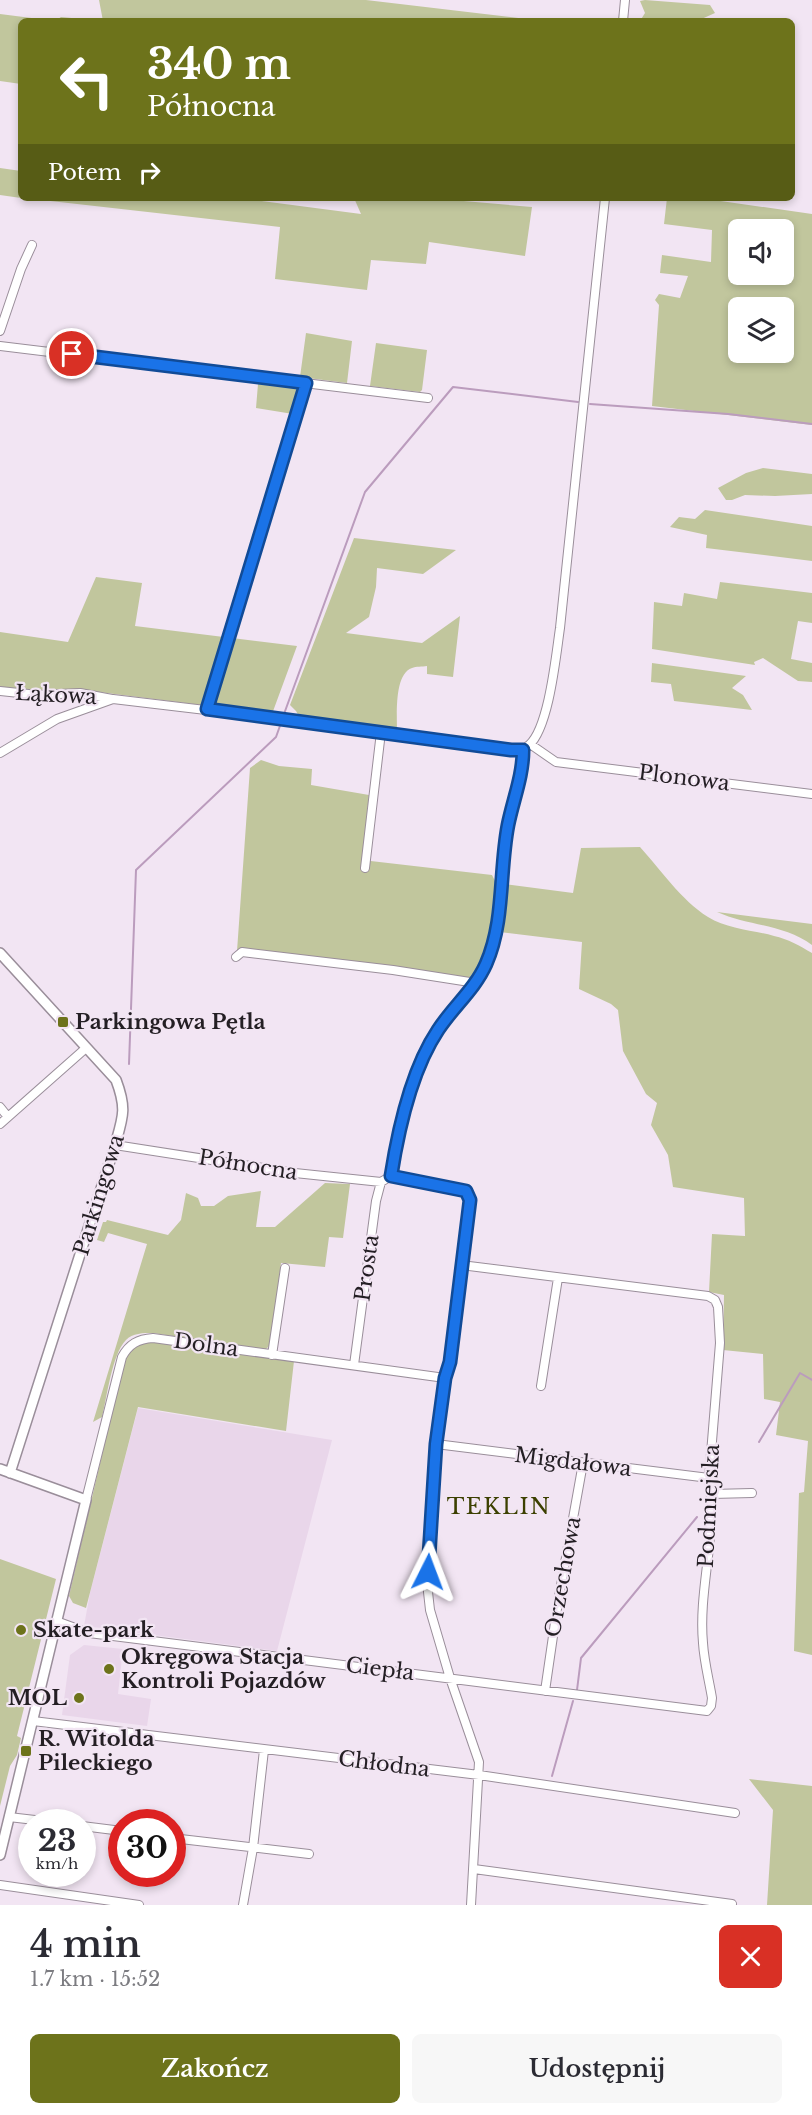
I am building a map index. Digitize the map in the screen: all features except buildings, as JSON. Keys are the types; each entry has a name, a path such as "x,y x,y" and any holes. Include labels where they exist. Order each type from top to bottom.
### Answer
{"street":[{"path":"623,18 625,0"},
{"path":"391,1176 400,1125 424,1058 437,1031 476,983 486,963 496,932 508,826 523,763 523,750 530,744 544,716 554,672 605,201"},
{"path":"0,331 21,269 32,245"},
{"path":"0,346 428,398"},
{"path":"207,709 306,383"},
{"name":"Łąkowa","path":"0,691 38,695 80,693 523,750"},
{"path":"0,753 57,718 113,699"},
{"path":"365,868 381,732"},
{"name":"Plonowa","path":"530,744 556,762 812,794"},
{"path":"236,957 242,952 393,970 476,983"},
{"name":"Parkingowa","path":"0,953 116,1080 123,1099 122,1119 115,1145 10,1473"},
{"path":"0,1124 86,1048"},
{"path":"0,1107 8,1116"},
{"name":"Północna","path":"115,1145 295,1173 381,1182"},
{"path":"381,1182 391,1176 450,1187 469,1197 450,1362 445,1378 436,1444 428,1592 430,1610 450,1678 480,1762 471,1905"},
{"name":"Prosta","path":"354,1365 376,1201 381,1182"},
{"path":"461,1265 558,1278 541,1386"},
{"path":"272,1354 285,1268"},
{"name":"Podmiejska","path":"558,1278 708,1296 715,1299 718,1307 720,1343 709,1479 712,1494 703,1618 703,1643 712,1698 711,1706 707,1711"},
{"name":"Dolna","path":"86,1500 120,1364 129,1346 140,1340 153,1338 445,1378"},
{"name":"Migdałowa","path":"436,1444 709,1479"},
{"name":"Orzechowa","path":"545,1690 583,1463"},
{"path":"0,1469 86,1500 0,1855"},
{"path":"712,1494 752,1493"},
{"name":"Ciepła","path":"56,1621 89,1633 707,1711"},
{"name":"Chłodna","path":"33,1721 479,1775 735,1813"},
{"path":"243,1905 253,1848 264,1750"},
{"path":"9,1817 18,1818"},
{"path":"186,1840 309,1854"},
{"path":"474,1869 732,1904"},
{"path":"0,1885 139,1905"}],"shaded area":[{"path":"138,1408 332,1440 277,1651 84,1626 90,1593"},
{"path":"84,1645 123,1649 118,1694 151,1699 147,1726 62,1715 70,1655"}],"green space":[{"path":"99,0 366,0 518,18 102,18"},
{"path":"640,1 710,5 715,13 704,18 642,18 645,13"},
{"path":"0,14 31,18 18,18 18,84 0,81"},
{"path":"0,168 18,171 18,198 0,195"},
{"path":"50,201 261,201 361,214 355,201 463,201 532,207 525,256 429,242 426,264 371,260 367,290 275,279 280,227"},
{"path":"667,201 721,201 812,214 812,425 652,406 659,305 655,300 659,294 680,298 688,276 660,273 662,255 711,262 712,230 664,224"},
{"path":"306,333 352,341 347,383 300,377"},
{"path":"376,343 427,350 420,392 370,386"},
{"path":"260,381 296,385 299,389 293,414 256,408"},
{"path":"763,468 812,474 812,494 745,495 726,500 718,488 746,473"},
{"path":"705,510 812,526 812,561 706,548 707,535 670,527 679,517 695,519"},
{"path":"354,538 456,550 423,574 377,568 376,587 369,617 346,633 422,643 460,616 453,677 427,674 427,666 414,667 406,672 399,686 397,731 300,718 290,705"},
{"path":"96,577 142,583 135,626 297,646 272,714 83,690 36,692 0,687 0,632 68,642"},
{"path":"720,582 812,593 812,623 798,621 791,659 812,663 812,682 798,681 763,658 754,662 755,665 652,649 654,602 682,606 684,593 717,599"},
{"path":"652,663 746,676 732,688 743,695 752,710 674,701 671,684 651,682"},
{"path":"261,760 279,766 312,769 311,785 369,795 362,860 492,875 496,883 573,893 581,848 640,847 680,893 708,917 732,927 784,939 812,953 812,1655 794,1651 799,1493 804,1492 808,1441 776,1435 780,1402 764,1399 763,1354 723,1350 724,1295 709,1292 712,1234 745,1236 744,1198 673,1187 668,1155 651,1125 657,1103 646,1094 623,1051 618,1010 611,1004 579,989 582,942 491,931 473,979 237,951 250,768"},
{"path":"717,912 812,924 812,945 790,933"},
{"path":"325,1183 350,1184 343,1238 329,1237 325,1267 281,1263 271,1344 265,1350 153,1333 131,1336 117,1355 102,1417 93,1422 147,1244 108,1233 104,1242 97,1240 103,1222 107,1220 168,1235 181,1220 186,1193 198,1198 201,1206 214,1206 228,1196 261,1191 256,1227 275,1227"},
{"path":"151,1341 294,1361 286,1431 138,1407 86,1608 73,1603 69,1596 121,1374 131,1350"},
{"path":"0,1559 56,1579 17,1736 21,1738 17,1755 10,1766 0,1806"},
{"path":"749,1779 812,1786 812,1905 767,1905 773,1810"}],"waterway":[{"path":"284,714 365,492 453,387 578,402"},
{"path":"590,404 728,414 812,424"},
{"path":"129,1064 136,870 276,737 281,723"},
{"path":"759,1442 800,1373 812,1380"},
{"path":"577,1690 581,1658 697,1517"},
{"path":"552,1776 573,1701"}],"place":[{"name":"Parkingowa Pętla","path":"63,1022"},
{"name":"Skate-park","path":"21,1630"},
{"name":"Okręgowa Stacja Kontroli Pojazdów","path":"109,1669"},
{"name":"MOL","path":"79,1698"},
{"name":"R. Witolda Pileckiego","path":"26,1751"}],"district":[{"name":"TEKLIN","path":"499,1506"}],"route":[{"path":"72,354 306,383 207,709 523,750 523,763 508,826 496,932 486,963 476,983 437,1031 424,1058 400,1125 391,1176 466,1191 470,1200 450,1362 445,1378 436,1444 428,1572"}]}
